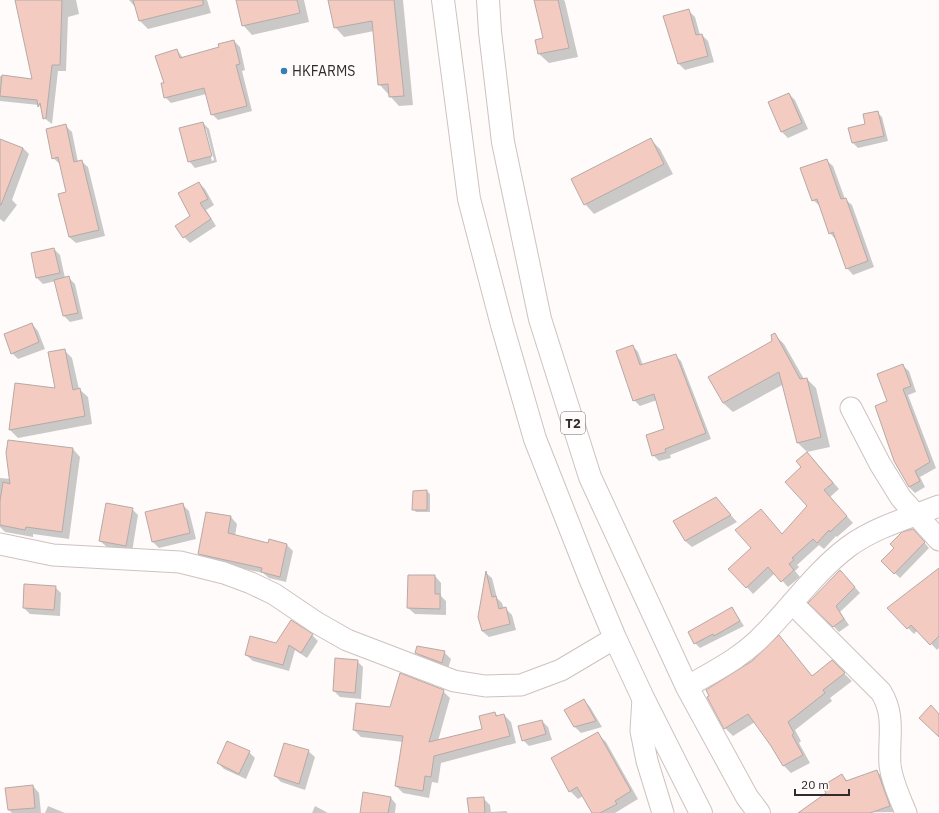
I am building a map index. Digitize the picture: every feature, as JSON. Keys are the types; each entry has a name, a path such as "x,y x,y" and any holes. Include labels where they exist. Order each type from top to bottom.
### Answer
{"highway":[{"path":"443,0 469,199 502,325 535,438 589,576 616,638 643,698 701,813"},
{"name":"T2","path":"488,0 490,32 503,142 540,319 590,478 687,687 747,797 759,813"}],"street":[{"path":"851,408 901,498 939,540"},
{"path":"687,687 748,649 762,637 829,564 849,547 874,532 939,506"},
{"path":"0,544 53,555 180,562 224,573 251,583 274,594 317,623 347,640 454,681 485,686 521,685 561,670 616,638"},
{"path":"792,603 880,692 886,700 891,716 892,773 906,813"},
{"path":"643,698 641,731 647,761 663,813"}],"building":[{"path":"15,0 62,0 60,65 52,65 46,118 43,119 40,103 38,107 37,100 0,96 2,75 32,79"},
{"path":"133,0 203,0 203,5 139,21"},
{"path":"236,0 297,0 300,13 242,26"},
{"path":"328,0 394,0 404,96 389,97 388,84 378,85 372,21 334,28"},
{"path":"534,0 558,0 569,48 538,54 535,40 543,38"},
{"path":"689,9 696,35 702,34 708,56 678,64 663,16"},
{"path":"234,40 240,64 236,65 247,106 211,115 204,88 164,98 161,83 164,83 155,56 177,49 180,58 219,47 218,44"},
{"path":"789,93 802,123 781,132 768,102"},
{"path":"878,111 884,136 852,143 848,128 865,124 863,114"},
{"path":"203,122 212,156 188,162 179,128"},
{"path":"66,124 74,162 82,160 99,230 69,237 58,194 66,192 58,157 52,159 46,129"},
{"path":"651,138 664,164 584,205 571,179"},
{"path":"0,139 23,148 1,205 0,205"},
{"path":"827,159 841,199 846,198 868,261 846,269 833,232 829,234 817,199 812,201 800,168"},
{"path":"199,182 208,199 200,203 211,219 183,238 175,226 190,216 178,193"},
{"path":"54,248 60,273 36,278 31,253"},
{"path":"69,276 78,313 63,316 54,280"},
{"path":"32,323 39,342 11,354 4,334"},
{"path":"775,333 800,379 807,378 821,437 797,443 779,372 723,403 708,377 772,341 771,335"},
{"path":"633,345 640,365 676,354 706,433 665,449 666,452 652,456 646,435 664,429 654,394 633,401 616,351"},
{"path":"65,349 73,390 80,388 85,416 9,430 15,383 55,388 48,352"},
{"path":"903,364 911,386 903,389 930,462 915,471 920,481 909,487 894,461 875,406 887,401 877,374"},
{"path":"8,440 73,448 62,532 26,527 25,530 0,525 0,501 3,482 10,484 6,453"},
{"path":"807,452 833,483 824,490 847,516 830,532 829,530 817,543 813,539 792,558 794,560 789,564 794,570 781,582 768,567 746,588 728,569 751,548 735,530 761,509 782,534 807,506 785,482 801,467 796,461"},
{"path":"427,490 427,510 412,510 413,491"},
{"path":"716,497 731,515 685,541 673,521"},
{"path":"106,503 133,508 126,546 99,541"},
{"path":"183,503 190,533 152,542 145,512"},
{"path":"206,512 231,516 228,533 268,543 269,539 287,544 280,577 261,572 262,568 198,554"},
{"path":"913,529 925,542 894,574 881,561 894,548 890,544 902,532"},
{"path":"939,568 939,636 930,645 911,625 907,629 887,608"},
{"path":"840,570 855,587 836,606 844,619 833,627 808,603"},
{"path":"486,571 492,597 496,596 499,609 506,607 510,624 482,631 478,617"},
{"path":"408,575 435,575 435,594 440,594 440,609 407,608"},
{"path":"24,584 56,586 54,610 23,608"},
{"path":"732,607 740,621 714,636 713,634 694,644 688,632"},
{"path":"291,620 313,634 301,653 289,645 283,665 245,655 250,636 276,643"},
{"path":"779,635 812,676 832,660 845,673 823,690 825,693 788,722 794,733 792,735 803,755 783,766 771,746 748,714 724,729 707,697 709,696 706,690 752,661"},
{"path":"417,646 445,651 442,663 415,653"},
{"path":"335,658 358,660 355,693 333,691"},
{"path":"400,673 444,690 429,742 482,729 479,716 495,712 496,716 504,714 510,736 434,756 431,777 425,776 423,791 395,786 403,736 353,730 356,703 390,707"},
{"path":"584,699 596,721 574,727 564,710"},
{"path":"931,705 939,714 939,737 919,718"},
{"path":"542,720 546,734 522,741 518,726"},
{"path":"598,732 631,791 615,801 617,804 600,813 592,813 577,787 569,792 551,758"},
{"path":"227,741 250,751 239,774 217,763"},
{"path":"284,743 309,750 299,784 274,776"},
{"path":"877,770 890,806 870,813 798,813 826,793 822,786 842,774 846,781"},
{"path":"33,785 35,808 8,810 5,788"},
{"path":"363,792 391,797 388,813 360,813"},
{"path":"484,797 485,813 469,813 467,798"}],"place":[{"name":"HKFARMS","path":"284,71"}]}
